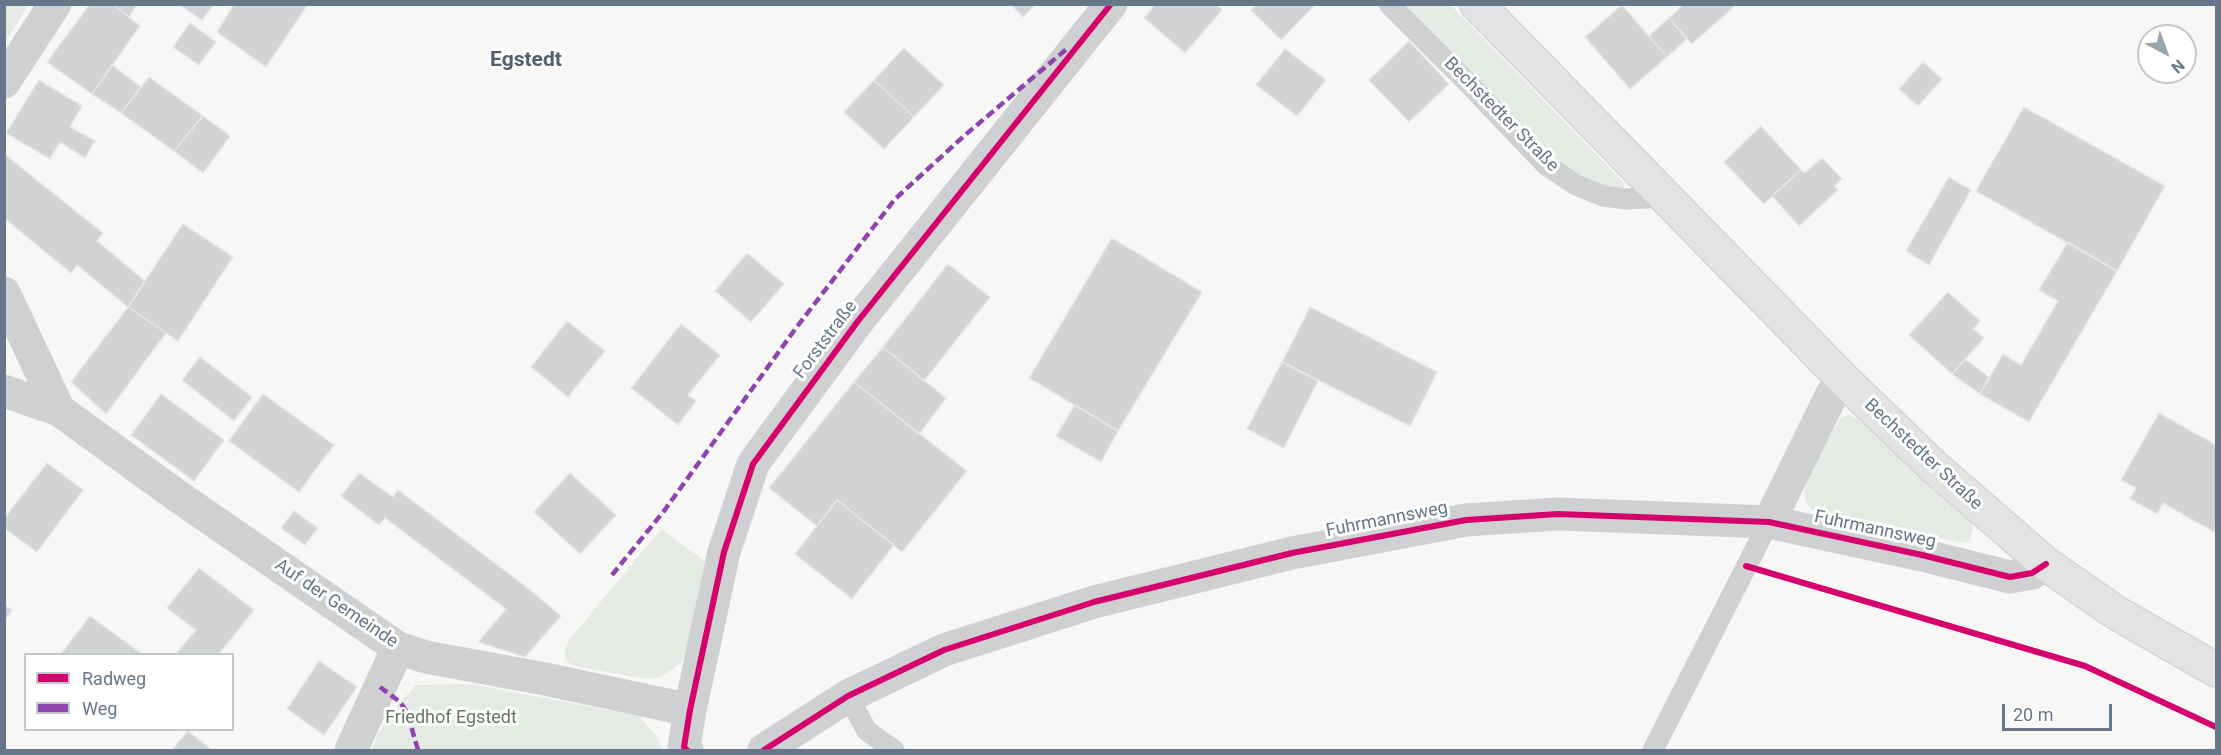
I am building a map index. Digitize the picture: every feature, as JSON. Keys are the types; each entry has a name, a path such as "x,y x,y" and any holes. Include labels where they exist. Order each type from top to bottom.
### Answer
{"main road":[{"name":"Bechstedter Straße","path":"1477,4 1845,381 1932,465 2046,564 2115,612 2217,670"}],"street":[{"path":"4,82 55,4"},
{"name":"Forststraße","path":"687,750 684,747 690,710 724,552 753,464 852,329 1111,4"},
{"name":"Auf der Gemeinde","path":"4,293 59,410"},
{"path":"1769,522 1832,394 1845,381"},
{"name":"Auf der Gemeinde","path":"4,391 59,410 176,495 398,648 426,657 545,679 690,710"},
{"name":"Fuhrmannsweg","path":"764,750 848,696 944,650 1094,602 1292,553 1466,520 1558,514 1769,522 1922,555 2010,577 2032,573 2046,564"},
{"path":"351,750 398,648"}],"lane":[{"name":"Bechstedter Straße","path":"1389,4 1468,82 1546,165 1576,185 1603,196 1626,199 1665,197"},
{"path":"1653,750 1769,522"},
{"path":"848,696 867,731 894,750"}],"green space":[{"path":"4,5 28,5 5,42"},
{"path":"1402,5 1451,5 1624,183 1624,189 1614,190 1590,182 1549,156"},
{"path":"1849,415 1859,420 1972,523 1973,529 1969,541 1963,543 1815,512 1807,504 1804,494 1811,465 1841,418"},
{"path":"661,529 705,561 687,652 681,663 661,677 647,679 579,667 569,663 565,657 565,649 569,640"},
{"name":"Friedhof Egstedt","path":"471,684 639,716 655,734 663,750 372,750 378,733 400,702 416,685"}],"building":[{"path":"90,4 113,4 140,26 92,94 47,62"},
{"path":"113,4 137,4 129,17"},
{"path":"178,4 214,4 202,20"},
{"path":"234,4 308,4 266,67 217,32"},
{"path":"1011,4 1036,4 1023,17"},
{"path":"1156,4 1215,4 1222,10 1185,53 1144,18"},
{"path":"1257,4 1316,4 1281,40 1251,10"},
{"path":"1684,4 1737,4 1692,44 1669,18"},
{"path":"1622,5 1667,57 1630,89 1585,37"},
{"path":"1669,18 1687,39 1667,57 1649,36"},
{"path":"190,23 216,42 199,65 173,47"},
{"path":"1409,41 1449,84 1409,122 1369,80"},
{"path":"904,48 944,85 914,117 874,80"},
{"path":"1285,49 1326,80 1297,116 1256,85"},
{"path":"1923,62 1942,79 1918,106 1899,89"},
{"path":"112,65 141,87 121,113 92,94"},
{"path":"149,77 203,116 174,151 121,113"},
{"path":"39,80 82,106 70,127 95,141 85,158 60,142 50,159 6,133"},
{"path":"874,80 914,117 884,149 844,112"},
{"path":"2024,107 2165,186 2117,271 1976,191"},
{"path":"203,116 230,136 203,173 174,151"},
{"path":"1761,126 1801,170 1764,204 1724,162"},
{"path":"4,154 103,233 97,241 145,281 128,307 77,265 71,273 4,218"},
{"path":"1822,158 1842,179 1834,186 1838,190 1799,226 1772,196 1801,170 1805,173"},
{"path":"1949,177 1971,190 1929,265 1906,251"},
{"path":"183,224 233,257 178,341 128,307"},
{"path":"1112,238 1202,292 1118,431 1029,378"},
{"path":"2068,242 2117,271 2029,422 1980,394 2003,354 2021,365 2058,301 2039,290"},
{"path":"747,253 784,284 751,322 715,291"},
{"path":"948,264 990,297 924,381 883,347"},
{"path":"1948,292 1980,321 1973,329 1984,338 1952,374 1909,335"},
{"path":"128,307 166,333 106,414 71,382"},
{"path":"1310,307 1437,372 1410,426 1282,362"},
{"path":"567,321 605,351 568,397 531,367"},
{"path":"681,324 720,355 688,395 696,401 678,425 631,388"},
{"path":"883,347 946,398 919,434 854,382"},
{"path":"200,357 252,397 234,421 182,380"},
{"path":"1965,359 1989,377 1980,394 1952,374"},
{"path":"1282,362 1318,381 1284,448 1247,429"},
{"path":"854,382 967,471 902,552 837,500 817,526 769,488"},
{"path":"161,394 224,440 194,481 131,435"},
{"path":"263,394 334,445 299,492 229,441"},
{"path":"1075,405 1118,431 1101,462 1056,436"},
{"path":"2159,413 2216,445 2216,533 2163,503 2157,514 2130,499 2136,488 2121,480"},
{"path":"47,463 83,490 37,552 4,528 4,519"},
{"path":"359,473 393,497 398,490 561,616 525,657 478,642 506,609 385,518 379,525 341,496"},
{"path":"570,473 616,515 580,554 534,512"},
{"path":"837,500 894,545 852,599 795,554"},
{"path":"294,511 318,528 305,545 281,528"},
{"path":"199,568 254,610 220,653 177,653 196,630 167,608"},
{"path":"4,605 12,610 4,622"},
{"path":"90,616 141,653 62,653"},
{"path":"319,661 357,687 324,735 287,709"},
{"path":"188,731 212,750 172,750"}],"marked path":[{"path":"612,575 664,511 796,328 895,199 964,136 1069,47"},
{"path":"380,687 400,702 407,712 418,750"}],"cycle path":[{"path":"687,750 684,747 690,710 724,552 753,464 858,321 1111,4"},
{"path":"764,750 848,696 944,650 1094,602 1292,553 1466,520 1558,514 1769,522 1922,555 2010,577 2032,573 2046,564"},
{"path":"1746,566 2085,666 2216,727"}],"district":[{"name":"Egstedt","path":"526,61"}]}
